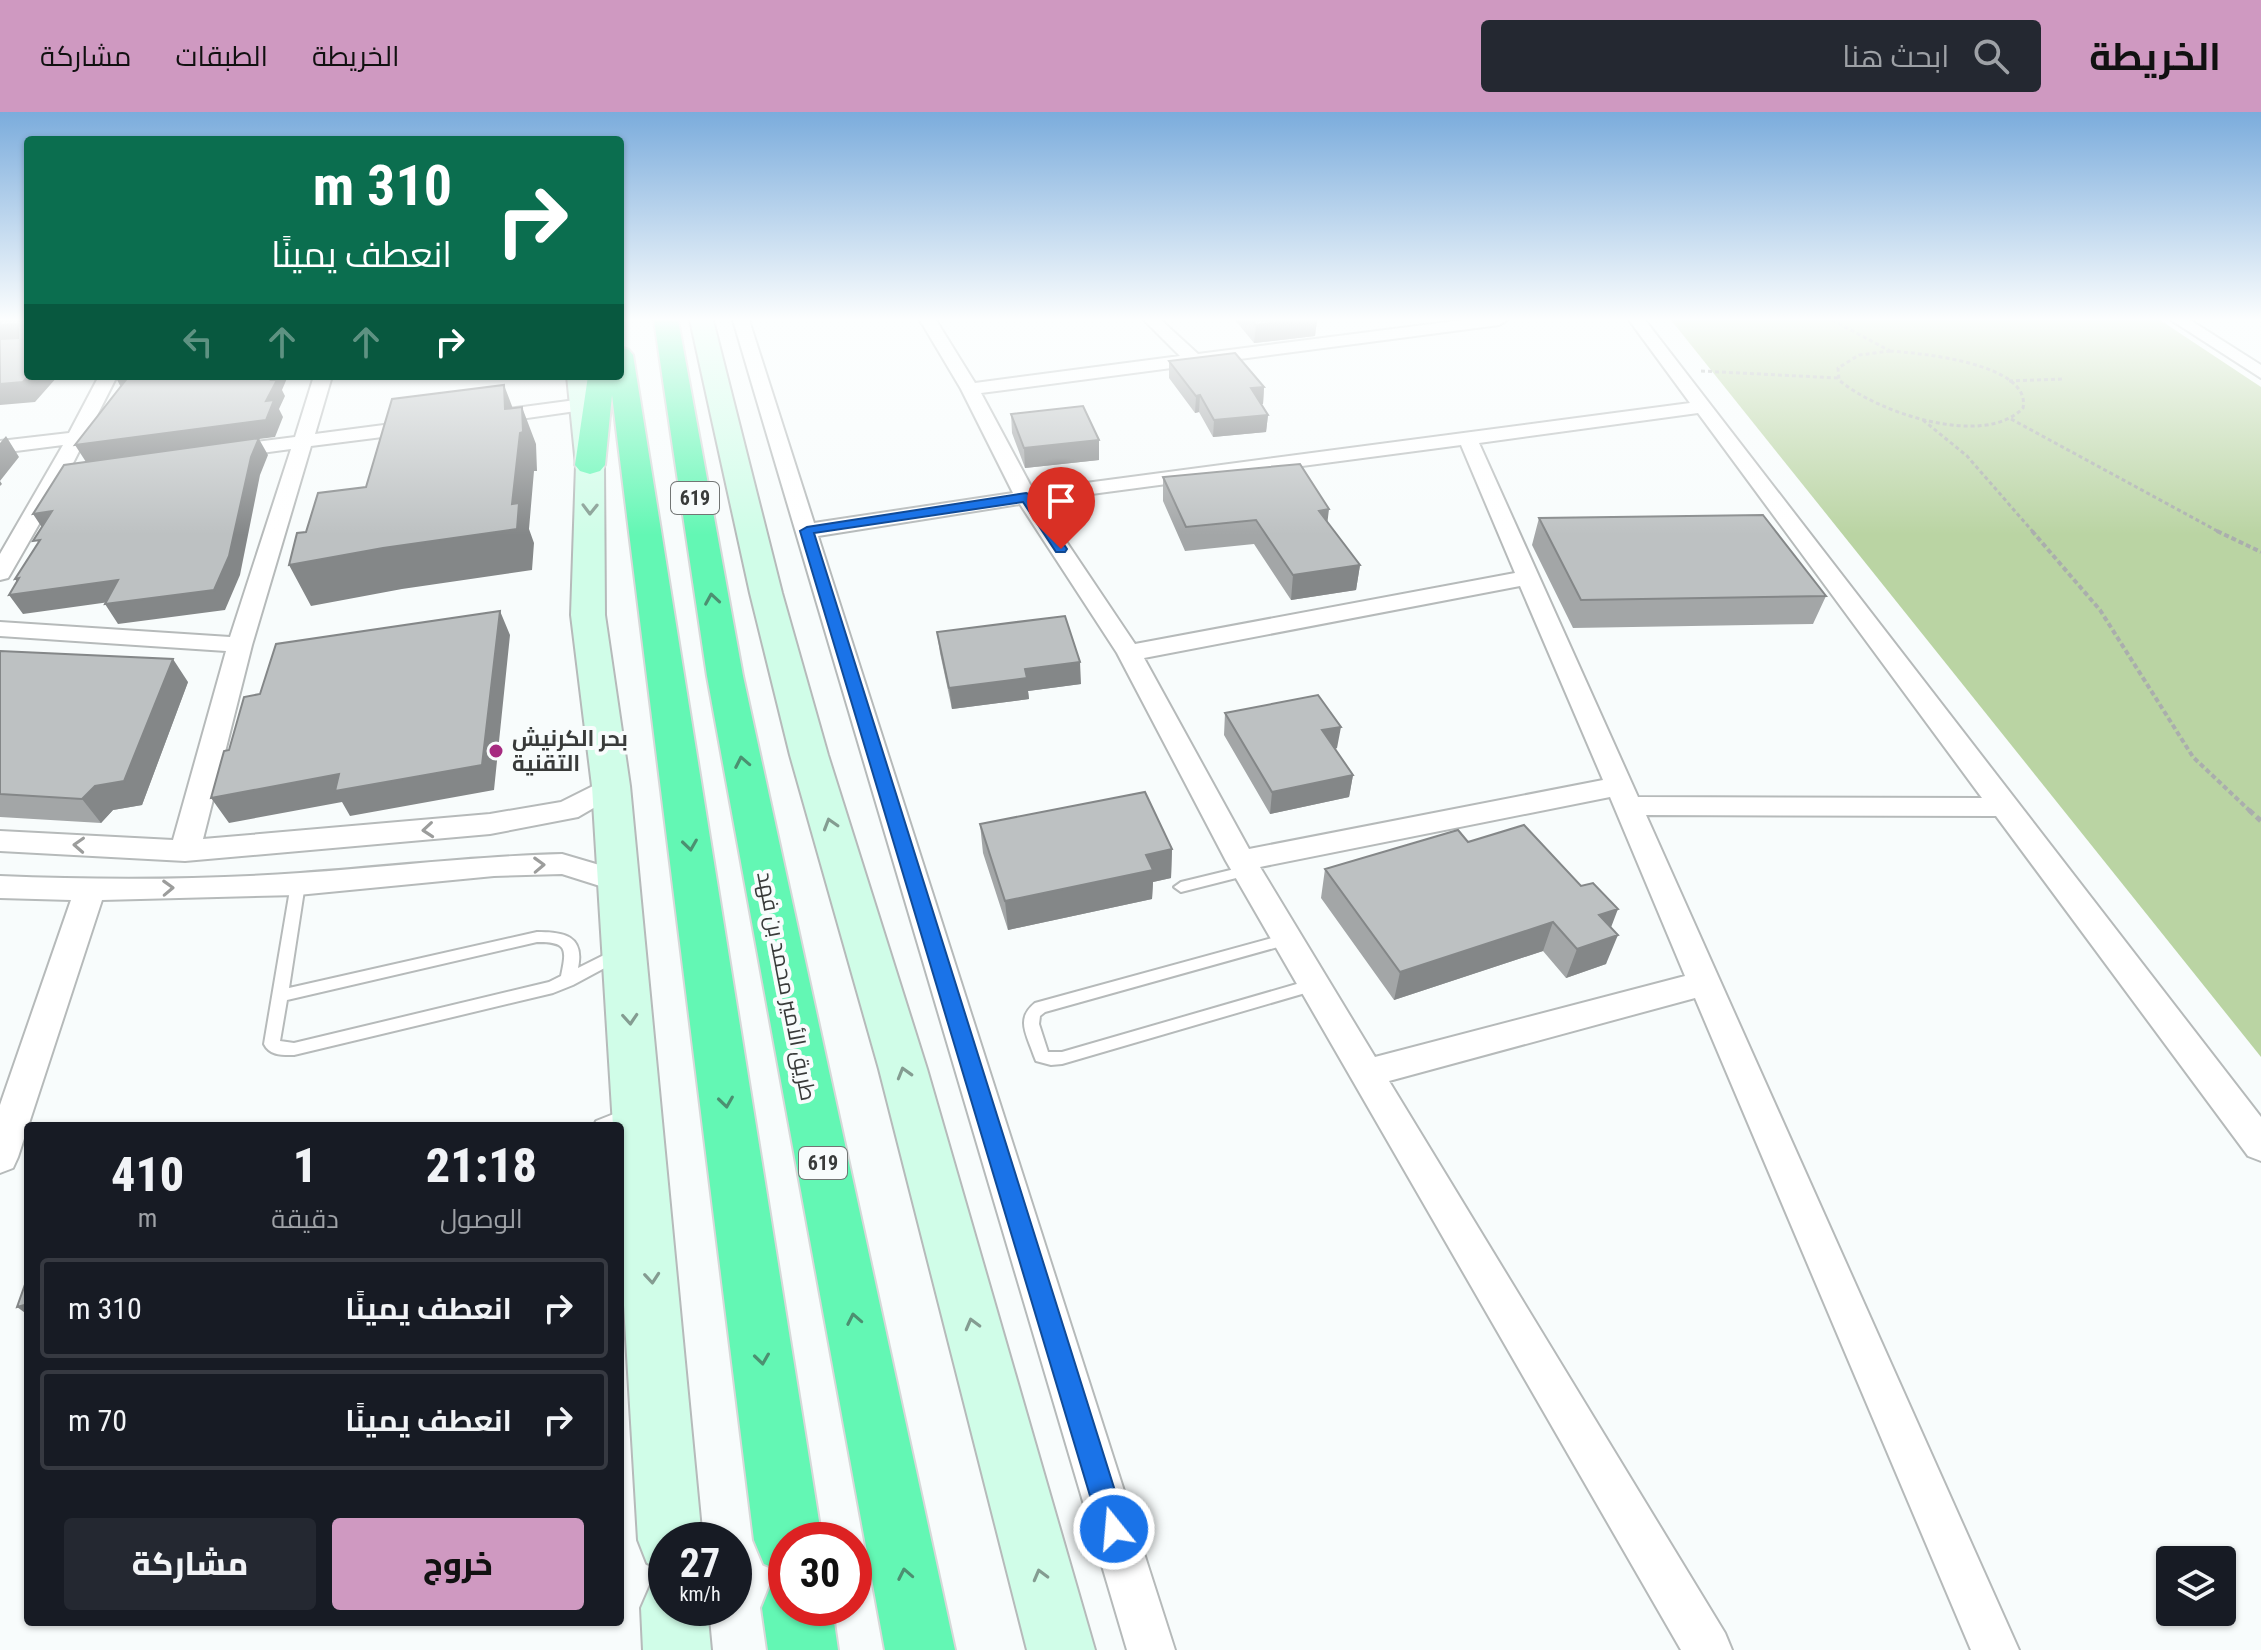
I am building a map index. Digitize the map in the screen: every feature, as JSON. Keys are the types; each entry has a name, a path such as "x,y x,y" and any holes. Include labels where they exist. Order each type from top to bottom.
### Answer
{"highway":[{"name":"619","path":"625,392 785,1522"},
{"name":"طريق الأمير محمد بن فهد","path":"678,392 725,676 920,1650"},
{"path":"800,1626 803,1650"}],"main road":[{"path":"588,392 588,615 611,786 625,950 620,1119"},
{"path":"718,392 781,652 903,1069 1061,1650"},
{"path":"624,1155 668,1522"},
{"path":"675,1626 677,1650"}],"street":[{"path":"0,573 56,477 99,392"},
{"path":"185,851 240,645 318,392"},
{"path":"211,454 451,422 566,392"},
{"path":"763,392 1151,1650"},
{"path":"971,392 1026,497 1129,653 1244,866 1708,1650"},
{"path":"1692,392 2261,1145"},
{"path":"807,531 1026,497 1703,407"},
{"path":"1467,437 1997,1650 1980,1650"},
{"path":"0,447 74,438"},
{"path":"56,477 87,472"},
{"path":"1129,653 1529,577"},
{"path":"0,629 240,645"},
{"path":"0,841 185,851 490,824 568,810 611,786"},
{"path":"1244,866 1624,796 2005,807"},
{"path":"298,884 485,856 518,841 515,830 490,824"},
{"path":"0,887 90,890 298,884 494,866 562,864 619,881"},
{"path":"0,1157 90,890"},
{"path":"1366,1073 1706,983"}],"lane":[{"path":"1181,887 1244,866"},
{"path":"298,884 272,1044 280,1049 294,1049 568,981 625,950"},
{"path":"280,996 537,937 559,937 569,944 573,956 568,981"},
{"path":"1287,939 1040,1007 1032,1014 1031,1024 1042,1056 1062,1058 1314,985"}],"path":[{"path":"1849,392 1862,400 1923,420 1978,424 2010,418 2021,412 2024,400 2017,392"},
{"path":"2010,418 2133,490 2261,552"},
{"path":"1923,420 1967,456 2100,610 2193,757 2261,821"}],"green space":[{"path":"1728,392 2261,392 2261,1057"}],"building":[{"path":"117,392 271,392 266,401 274,400 266,420 75,445"},
{"path":"450,392 504,392 505,409 522,407 523,432 520,433 512,504 519,503 517,529 289,565 297,533 306,532 318,493 366,487 392,399"},
{"path":"1193,392 1253,392 1268,415 1214,420 1200,395 1196,396"},
{"path":"1083,406 1099,440 1024,448 1011,414"},
{"path":"259,438 251,457 229,556 214,590 105,604 118,580 9,595 19,578 15,579 40,540 33,541 52,511 33,514 64,465"},
{"path":"1300,464 1329,509 1319,511 1360,565 1293,575 1256,520 1186,527 1163,477"},
{"path":"1763,515 1826,596 1581,600 1539,518"},
{"path":"500,611 482,765 335,791 339,774 211,798 244,697 260,694 276,644"},
{"path":"1065,616 1080,662 1025,669 1027,678 949,688 937,632"},
{"path":"0,651 173,659 124,781 95,786 82,799 0,794"},
{"path":"1318,695 1341,727 1322,730 1353,775 1272,792 1225,713"},
{"path":"1145,792 1172,849 1146,855 1153,870 1005,901 980,824"},
{"path":"1524,825 1581,886 1593,883 1618,909 1599,915 1618,935 1577,949 1553,922 1400,972 1325,869 1458,830 1468,842"},
{"path":"24,1287 24,1305 17,1307"}],"place":[{"name":"بحر الكرنيش التقنية","path":"496,751"}],"route":[{"path":"1061,549 1026,497 807,531 1114,1529"}]}
